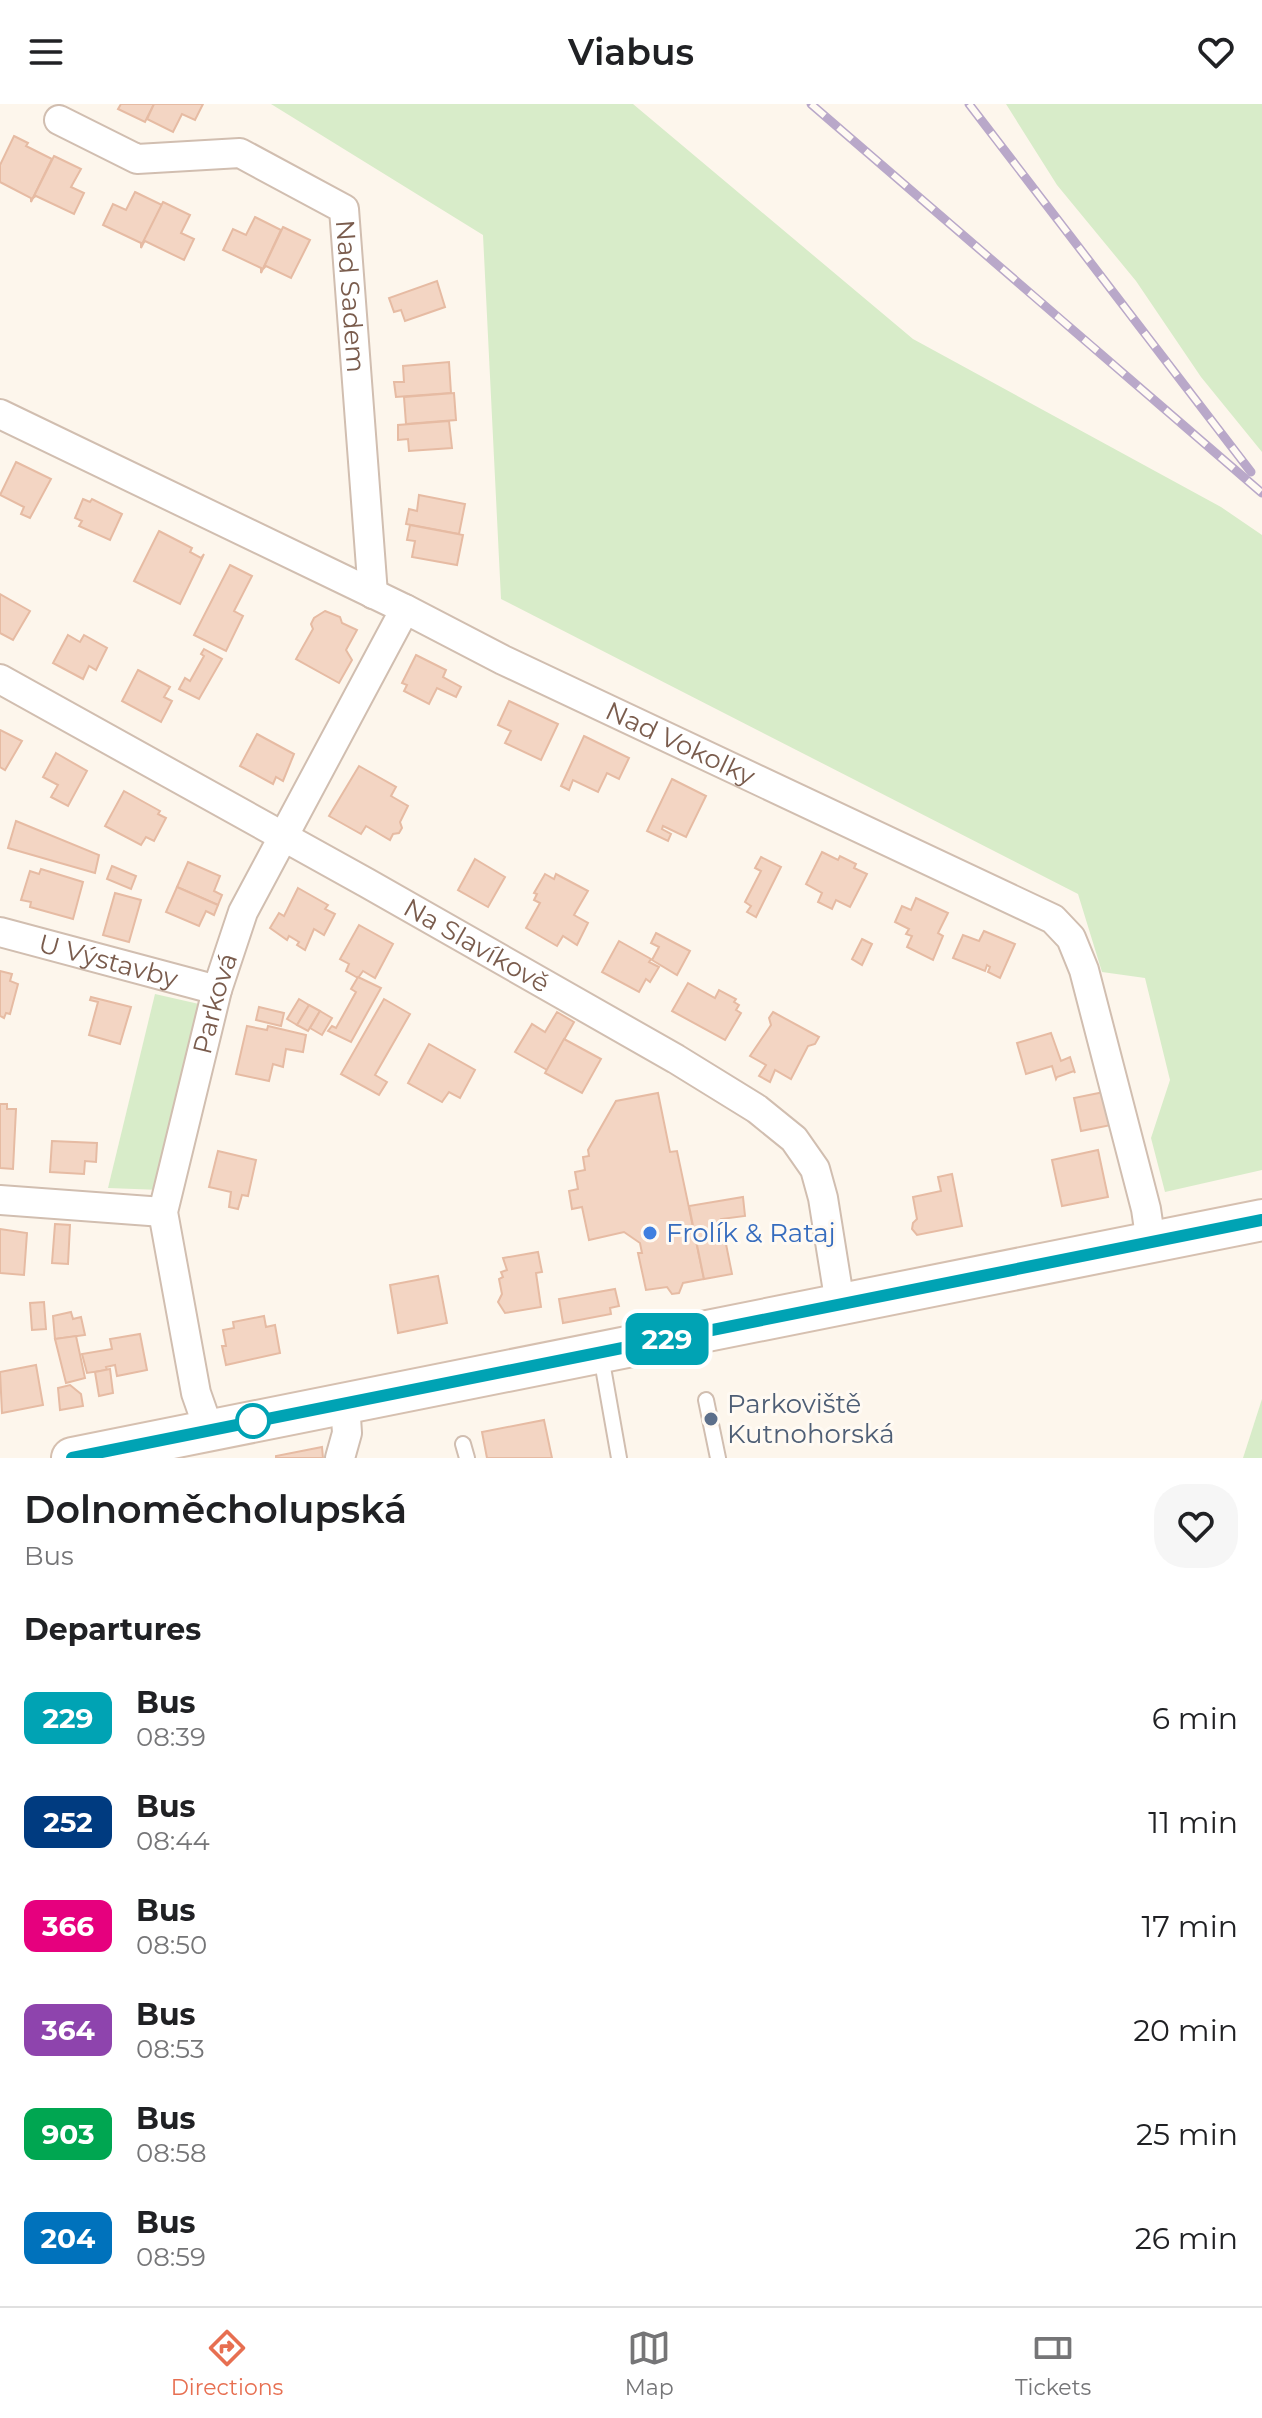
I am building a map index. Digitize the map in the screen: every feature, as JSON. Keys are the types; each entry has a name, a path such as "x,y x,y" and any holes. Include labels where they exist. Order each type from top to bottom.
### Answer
{"main road":[{"path":"72,1458 1262,1220"}],"street":[{"name":"Nad Sadem","path":"59,120 137,159 240,153 344,209 373,594"},
{"name":"Nad Vokolky","path":"0,414 405,609 503,660 1046,915 1059,924 1071,938 1084,970 1140,1183 1151,1243"},
{"name":"Parková","path":"209,1430 196,1393 163,1212 217,990 243,912 405,609"},
{"name":"Na Slavíkově","path":"0,679 283,835 676,1059 734,1093 773,1121 794,1139 815,1169 823,1198 840,1304"},
{"name":"U Výstavby","path":"0,932 217,990"},
{"path":"0,1200 163,1212"},
{"path":"340,1458 347,1433 345,1402"}],"lane":[{"path":"601,1352 619,1458"},
{"path":"706,1400 718,1458"}],"green space":[{"path":"271,104 633,104 913,339 1221,507 1262,535 1262,1170 1165,1192 1151,1138 1170,1080 1145,978 1102,972 1078,894 501,599 483,235"},
{"path":"1006,104 1262,104 1262,452 1201,377 1136,281 1057,185"},
{"path":"155,994 199,1004 161,1190 108,1188"},
{"path":"1262,1399 1262,1458 1243,1458"}],"building":[{"path":"121,104 154,104 145,122 118,109"},
{"path":"154,104 203,104 195,120 182,114 173,132 147,119"},
{"path":"14,136 52,159 31,202 31,198 0,182 0,165"},
{"path":"54,156 81,169 71,187 84,193 74,214 36,196 33,198"},
{"path":"135,192 162,205 141,248 141,243 103,225 113,204 126,210"},
{"path":"163,202 190,215 181,233 194,239 184,260 145,241 142,244"},
{"path":"255,217 281,230 261,273 261,268 223,250 233,229 246,235"},
{"path":"283,227 310,240 291,278 266,266 263,269"},
{"path":"437,281 445,307 405,321 401,310 394,312 389,298"},
{"path":"449,362 451,393 396,397 394,382 404,382 403,366"},
{"path":"454,393 456,420 406,424 404,397"},
{"path":"449,421 452,448 409,451 408,439 398,440 398,425"},
{"path":"16,462 51,479 30,518 21,514 24,507 0,495"},
{"path":"419,495 465,504 459,534 406,524 409,509 417,511"},
{"path":"83,499 90,502 92,499 122,514 110,540 79,526 82,521 75,518"},
{"path":"410,525 463,535 457,565 412,557 415,541 407,540"},
{"path":"159,531 192,548 190,552 201,558 204,554 180,604 134,581"},
{"path":"230,565 252,576 234,611 243,616 226,651 194,635"},
{"path":"0,594 30,611 13,640 0,633"},
{"path":"325,611 340,617 342,623 357,630 346,650 352,660 339,683 296,659 313,629 311,624 314,618"},
{"path":"68,635 80,642 84,635 107,648 96,670 89,666 83,679 53,663"},
{"path":"204,649 222,659 199,699 179,689 185,678 190,681 204,656 201,654"},
{"path":"416,655 446,670 443,677 461,687 456,697 437,688 429,704 404,691 407,685 402,683"},
{"path":"138,670 170,687 164,697 172,701 161,722 122,701"},
{"path":"509,701 558,724 541,760 505,743 511,731 498,725"},
{"path":"0,730 22,741 5,770 0,767"},
{"path":"257,734 294,754 283,781 276,777 273,784 240,766"},
{"path":"584,736 629,758 619,779 607,773 598,792 573,780 569,790 561,786"},
{"path":"56,753 87,771 68,806 51,797 58,785 43,777"},
{"path":"359,766 396,787 391,796 408,806 400,822 402,828 390,840 366,826 361,834 329,816"},
{"path":"672,779 706,796 686,837 663,826 662,829 671,834 668,841 647,831"},
{"path":"124,791 160,811 158,814 166,818 154,841 146,837 141,845 105,826"},
{"path":"16,821 99,855 95,873 8,848"},
{"path":"822,852 838,860 840,856 867,874 850,907 836,900 832,909 818,902 822,893 806,884"},
{"path":"761,857 781,867 756,917 747,912 751,906 745,902 761,871 755,868"},
{"path":"475,859 505,877 488,907 458,890"},
{"path":"188,862 220,876 214,891 222,895 218,905 177,887"},
{"path":"112,866 136,876 131,889 107,879"},
{"path":"41,869 83,882 73,919 30,907 31,902 21,900 30,871 39,874"},
{"path":"545,874 554,879 556,874 588,891 574,915 588,923 577,945 563,936 557,946 526,928 540,903 534,900 537,894 534,893"},
{"path":"177,887 218,905 214,915 206,911 199,926 166,912"},
{"path":"298,888 328,905 325,909 335,914 324,935 314,929 305,950 297,945 299,942 289,936 287,940 270,928 279,913 284,916"},
{"path":"115,893 141,900 129,942 103,935"},
{"path":"916,898 948,913 938,933 943,936 933,960 907,947 912,936 906,934 909,929 895,922 902,906 911,910"},
{"path":"359,925 393,944 375,978 363,971 358,978 346,971 349,964 340,959"},
{"path":"984,931 1015,944 1000,978 988,972 990,967 987,965 985,971 953,958 963,935 979,941"},
{"path":"656,933 690,951 677,975 652,960 659,947 651,943"},
{"path":"862,939 872,944 862,965 852,959"},
{"path":"619,941 659,967 650,982 646,979 639,992 602,972"},
{"path":"0,971 12,974 10,981 18,984 10,1014 6,1013 4,1018 0,1016"},
{"path":"358,977 381,988 351,1042 328,1031 332,1026 336,1028 356,992 351,989"},
{"path":"688,983 715,998 719,990 736,999 734,1002 739,1005 736,1010 741,1013 725,1040 672,1011"},
{"path":"91,997 131,1007 120,1044 89,1035 98,1002 90,1000"},
{"path":"299,999 309,1005 297,1025 287,1019"},
{"path":"384,999 410,1014 375,1075 387,1082 379,1095 341,1074"},
{"path":"309,1005 320,1011 308,1031 297,1025"},
{"path":"259,1007 284,1013 281,1026 256,1020"},
{"path":"320,1011 332,1018 322,1035 310,1028"},
{"path":"557,1012 574,1022 547,1070 515,1052 532,1024 545,1032"},
{"path":"773,1012 819,1037 815,1044 808,1046 791,1079 775,1070 770,1082 759,1076 766,1065 750,1056 771,1025 769,1018"},
{"path":"247,1026 267,1030 268,1026 306,1035 303,1052 286,1049 283,1067 273,1064 269,1081 236,1074"},
{"path":"1051,1033 1061,1061 1070,1057 1075,1073 1056,1079 1052,1066 1026,1074 1017,1043"},
{"path":"564,1039 601,1059 582,1093 545,1073"},
{"path":"429,1044 475,1070 460,1098 449,1092 442,1102 408,1083"},
{"path":"1104,1092 1111,1125 1081,1131 1074,1098"},
{"path":"658,1093 670,1152 677,1151 704,1279 683,1283 679,1293 672,1294 667,1287 646,1290 638,1253 642,1253 640,1243 624,1232 589,1240 582,1207 572,1209 569,1191 578,1189 575,1172 585,1170 583,1157 589,1156 588,1150 616,1101"},
{"path":"0,1104 7,1104 7,1109 16,1109 13,1169 0,1168"},
{"path":"52,1141 97,1143 96,1162 85,1161 84,1174 50,1172"},
{"path":"1098,1150 1108,1197 1062,1206 1052,1160"},
{"path":"218,1151 256,1160 248,1196 242,1195 238,1209 229,1207 231,1192 209,1187"},
{"path":"952,1174 962,1226 917,1235 912,1229 917,1219 913,1197 941,1191 938,1177"},
{"path":"743,1197 745,1216 721,1219 732,1274 704,1279 689,1206"},
{"path":"55,1224 70,1225 68,1264 52,1263"},
{"path":"0,1229 27,1233 24,1275 0,1273"},
{"path":"538,1252 542,1272 536,1273 541,1307 505,1313 498,1302 502,1294 499,1279 503,1277 501,1272 507,1270 503,1258"},
{"path":"438,1276 447,1323 398,1333 390,1285"},
{"path":"615,1289 619,1306 610,1308 611,1314 563,1323 559,1299"},
{"path":"44,1302 46,1329 32,1330 30,1303"},
{"path":"71,1312 73,1319 81,1317 85,1335 55,1339 53,1316"},
{"path":"264,1316 266,1327 275,1325 280,1353 226,1365 223,1330 234,1328 233,1322"},
{"path":"140,1334 147,1370 117,1376 115,1365 106,1367 107,1370 87,1373 82,1354 112,1349 110,1339"},
{"path":"76,1336 85,1378 66,1383 55,1339"},
{"path":"36,1365 43,1405 2,1413 0,1372"},
{"path":"110,1369 113,1393 99,1396 95,1372"},
{"path":"70,1385 81,1394 83,1406 60,1410 58,1388"},
{"path":"544,1420 552,1458 487,1458 482,1432"},
{"path":"322,1447 323,1458 276,1458 276,1456"}],"railway":[{"path":"811,104 1262,493"},
{"path":"969,104 1251,472"}],"bus line":[{"name":"229","path":"72,1458 1262,1220"}],"place":[{"name":"Frolík & Rataj","path":"650,1233"},
{"name":"Parkoviště Kutnohorská","path":"711,1419"}]}
